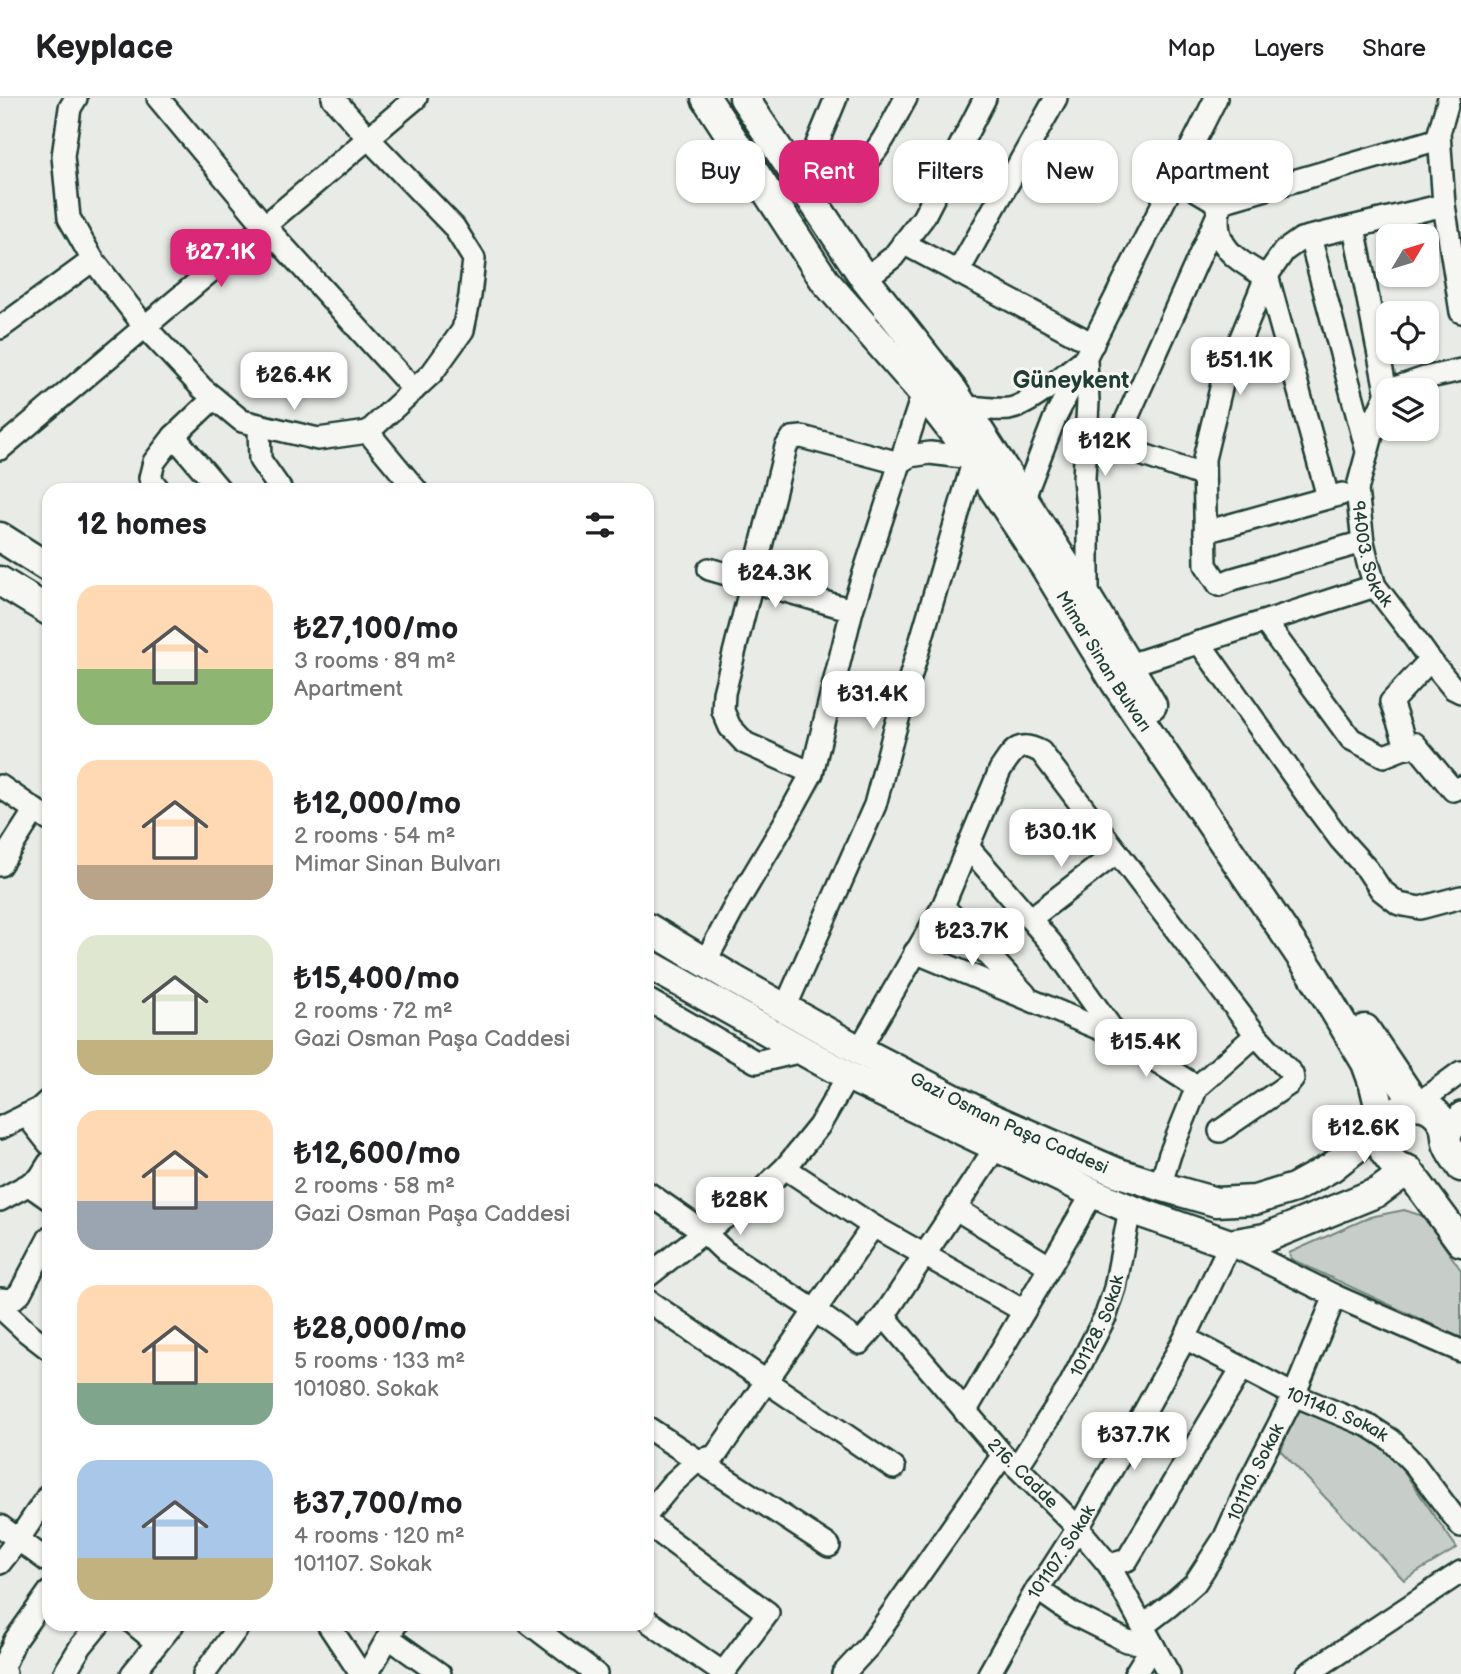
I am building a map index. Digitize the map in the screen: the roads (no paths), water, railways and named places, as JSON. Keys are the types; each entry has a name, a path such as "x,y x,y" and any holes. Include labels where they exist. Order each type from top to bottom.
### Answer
{"main road":[{"name":"Mimar Sinan Bulvarı","path":"706,98 825,281 942,405 985,459 1019,511 1088,599 1137,681 1255,864 1416,1105 1436,1113 1443,1122 1454,1155"},
{"name":"Mimar Sinan Bulvarı","path":"744,98 779,150"},
{"name":"Mimar Sinan Bulvarı","path":"815,203 865,279 954,392 942,405"},
{"name":"Mimar Sinan Bulvarı","path":"1019,511 1045,567 1115,682 1314,976 1366,1063 1384,1126 1381,1135 1385,1153 1399,1167 1408,1170 1461,1242"},
{"path":"0,537 42,564"},
{"path":"0,581 42,607"},
{"name":"Gazi Osman Paşa Caddesi","path":"654,932 859,1050 989,1117 1116,1172 1216,1202 1255,1200 1294,1188 1332,1167 1384,1126"},
{"name":"Gazi Osman Paşa Caddesi","path":"654,967 848,1076 1093,1193 1230,1244 1265,1238 1366,1197 1378,1192 1408,1170"},
{"path":"1384,1126 1396,1110 1416,1105"},
{"path":"1408,1170 1428,1168 1437,1162 1443,1153 1454,1155"}],"street":[{"path":"76,98 70,108 63,156 69,218 93,260 145,327 202,388 242,421 318,439 368,432 432,373 463,330 474,259 454,227 333,98"},
{"path":"158,98 264,225 414,390"},
{"path":"0,449 416,98"},
{"path":"821,140 836,98"},
{"path":"879,145 906,98"},
{"path":"865,279 893,257 923,218 985,98"},
{"path":"958,272 1056,98"},
{"path":"1195,140 1216,98"},
{"path":"1449,98 1439,139 1444,205 1461,312"},
{"path":"1456,98 1461,101"},
{"path":"1205,476 1115,445 1218,207 1439,139"},
{"path":"1019,511 1054,420 1164,203"},
{"path":"1212,203 1218,207"},
{"path":"1363,542 1219,585 1206,565 1204,459 1222,384 1266,276 1284,251 1301,239 1444,205"},
{"path":"1218,207 1219,232 1232,255 1266,276 1328,497"},
{"path":"1354,227 1385,378"},
{"path":"1310,237 1367,454"},
{"path":"904,243 1090,351"},
{"path":"4,317 93,260"},
{"path":"705,962 812,773 852,610 900,463 942,405 1009,409 1030,401 1090,351"},
{"path":"1088,599 1088,518 1084,479 1090,351"},
{"path":"1425,378 1461,370"},
{"path":"153,483 149,478 154,463 174,436 214,398"},
{"name":"94003. Sokak","path":"1376,421 1357,490 1363,542 1375,586 1430,660 1453,688 1461,692"},
{"path":"259,426 260,460 276,483"},
{"path":"368,432 410,483"},
{"path":"174,436 214,483"},
{"path":"812,773 745,743 730,727 723,711 724,693 786,447 792,438 802,437 900,463"},
{"path":"785,1008 875,805 893,736 985,459 930,453 909,456 900,463"},
{"path":"1205,532 1357,490"},
{"path":"709,569 852,610"},
{"path":"1129,665 1375,586"},
{"path":"1265,622 1351,739 1384,756 1415,744 1453,790 1461,787"},
{"path":"1199,642 1307,795 1381,890 1399,904 1420,908 1461,897"},
{"path":"1407,748 1391,702 1430,660"},
{"path":"859,1050 943,906 1000,770 1012,753 1021,746 1031,746 1041,752 1256,1035 1292,1074 1293,1079 1289,1084 1220,1131"},
{"path":"0,786 42,815 0,865"},
{"path":"968,847 1051,943 1117,1036"},
{"path":"1030,919 1117,852"},
{"path":"943,906 1032,1002"},
{"path":"915,952 1117,1036 1197,1087"},
{"path":"654,1003 757,1062 802,1051"},
{"path":"1160,1186 1197,1087 1256,1035"},
{"path":"1416,1105 1461,1072"},
{"path":"654,1271 751,1200 785,1168 819,1126 848,1076"},
{"path":"0,1128 42,1106"},
{"path":"1454,1155 1461,1113"},
{"path":"26,1115 42,1135"},
{"path":"654,1197 704,1232 725,1252 860,1343 884,1316 996,1147"},
{"path":"785,1168 873,1226 1024,1311"},
{"path":"0,1200 39,1179 42,1174"},
{"path":"29,1185 42,1194"},
{"path":"965,1412 1093,1193"},
{"path":"956,1209 1049,1266"},
{"name":"101128. Sokak","path":"843,1674 869,1646 1069,1387 1107,1315 1130,1209"},
{"path":"654,1506 672,1484 698,1461 715,1456 873,1226"},
{"name":"Gazi Osman Paşa Caddesi","path":"1230,1244 1335,1296 1461,1351"},
{"name":"101107. Sokak","path":"989,1674 1037,1589 1078,1528 1185,1338 1230,1244"},
{"path":"0,1299 12,1300 41,1274"},
{"name":"101110. Sokak","path":"1143,1626 1195,1583 1225,1537 1294,1395 1335,1296"},
{"path":"654,1305 894,1468"},
{"path":"0,1307 42,1344"},
{"name":"216. Cadde","path":"884,1316 965,1412 1078,1528 1109,1565 1169,1674"},
{"name":"101140. Sokak","path":"1185,1338 1294,1395 1371,1427 1391,1440 1415,1465 1461,1526"},
{"path":"1109,1565 1127,1560 1242,1368"},
{"path":"654,1431 829,1546"},
{"path":"0,1563 42,1504"},
{"path":"0,1526 42,1557"},
{"path":"654,1528 768,1613 722,1673 654,1625"},
{"path":"1307,1674 1461,1572"},
{"path":"1037,1589 1073,1614 1127,1641 1153,1645 1135,1674"},
{"path":"5,1674 3,1667 15,1640 42,1602"},
{"path":"64,1674 94,1631"},
{"path":"142,1631 157,1643"},
{"path":"132,1674 167,1631"},
{"path":"204,1674 235,1631"},
{"path":"333,1631 361,1674"},
{"path":"367,1674 392,1631 440,1674"},
{"path":"539,1631 596,1674"}],"district":[{"name":"Güneykent","path":"1071,380"}]}
